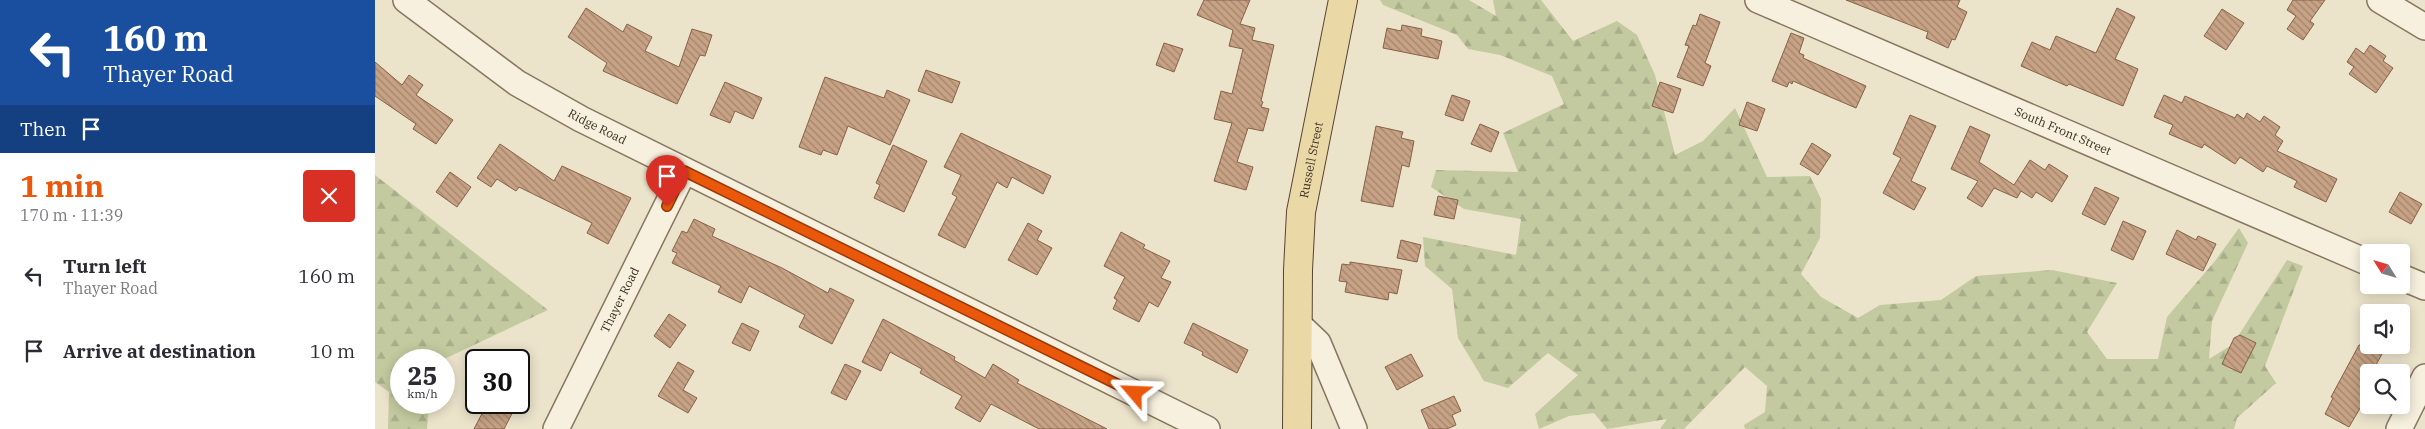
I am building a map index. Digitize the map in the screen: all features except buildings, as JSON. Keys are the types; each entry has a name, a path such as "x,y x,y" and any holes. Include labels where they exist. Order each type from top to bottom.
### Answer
{"main road":[{"name":"Russell Street","path":"1297,429 1298,250 1301,212 1343,0"}],"street":[{"name":"Ridge Road","path":"406,0 517,83 581,119 1207,429"},
{"name":"South Front Street","path":"1758,0 2360,259"},
{"path":"2380,0 2425,28"},
{"name":"Thayer Road","path":"556,429 684,171"},
{"path":"2410,281 2425,288"},
{"path":"1297,323 1318,343 1354,429"},
{"path":"2399,429 2425,377"}],"green space":[{"path":"1380,0 1469,0 1496,16 1493,0 1541,0 1573,41 1617,21 1637,35 1655,75 1675,155 1703,141 1735,108 1767,177 1810,176 1821,199 1820,238 1801,274 1821,297 1858,318 1880,305 1941,300 1976,276 2052,270 2117,283 2087,332 2107,359 2158,359 2167,317 2215,261 2239,228 2248,243 2212,321 2209,359 2233,344 2287,260 2303,266 2265,366 2276,383 2237,418 2234,429 1745,429 1744,425 1765,412 1767,386 1745,367 1684,429 1660,429 1667,419 1607,429 1594,413 1569,416 1539,429 1535,414 1578,375 1548,353 1508,388 1484,381 1458,338 1452,289 1425,266 1423,237 1516,255 1521,219 1464,209 1431,187 1436,170 1518,172 1503,133 1564,104 1552,76 1500,55 1468,49 1457,35 1383,5"},
{"path":"375,175 548,310 455,354 455,349 390,349 390,414 428,414 427,429 388,429 389,392 375,382"}],"route":[{"path":"667,206 684,171 1135,393"}]}
